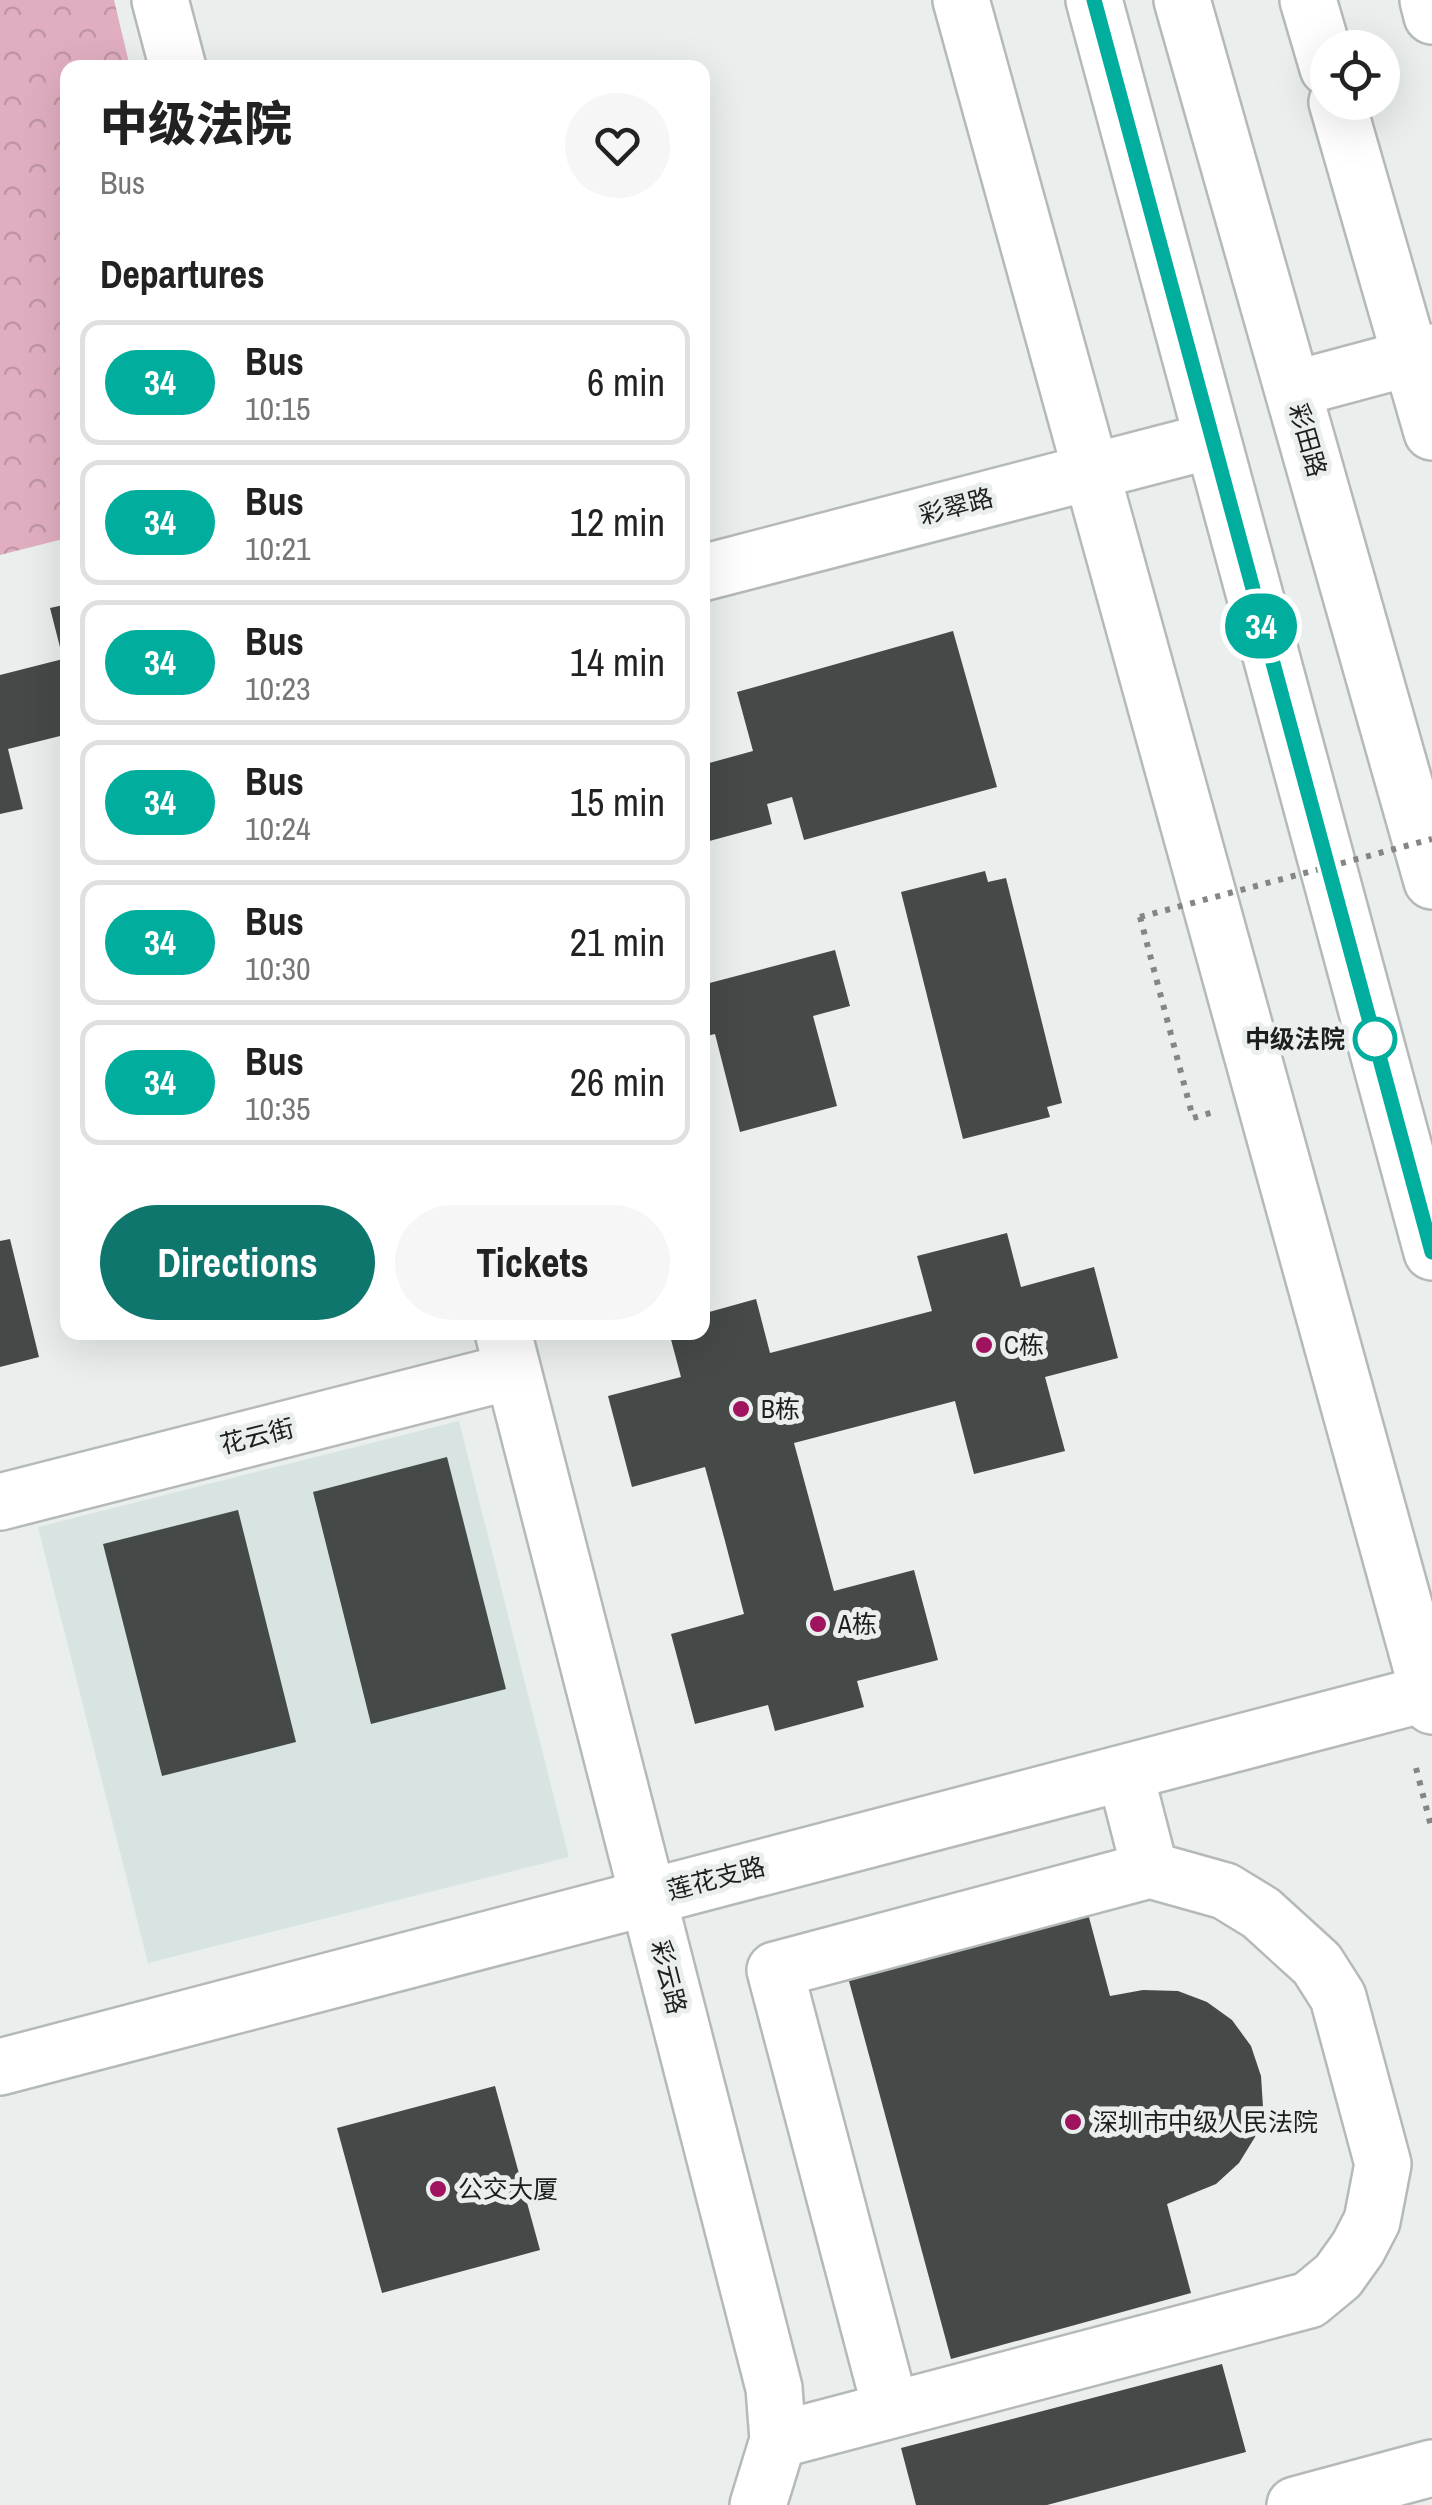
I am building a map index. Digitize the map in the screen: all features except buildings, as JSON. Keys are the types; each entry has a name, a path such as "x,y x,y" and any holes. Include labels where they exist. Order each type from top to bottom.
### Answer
{"main road":[{"path":"160,0 176,60"},
{"path":"961,0 1431,1697"},
{"path":"1094,0 1432,1252"},
{"name":"彩田路","path":"1182,0 1432,881"},
{"path":"1308,0 1317,30"},
{"path":"1428,0 1432,16"},
{"path":"1344,120 1422,355 1432,432"},
{"path":"1294,389 1422,355"},
{"name":"彩翠路","path":"710,571 1210,441"},
{"name":"花云街","path":"0,1502 508,1352"},
{"name":"彩云路","path":"508,1352 774,2388 778,2440 758,2505"},
{"name":"莲花支路","path":"0,2067 1125,1772 1431,1697"},
{"path":"1125,1772 1150,1870"},
{"path":"778,2440 1309,2300 1338,2276 1372,2221 1383,2164 1338,1997 1317,1964 1261,1913 1225,1891 1150,1870 775,1970 891,2410"},
{"path":"1295,2505 1432,2468"}],"path":[{"path":"1231,1108 1192,1118 1140,917 1432,839"},
{"path":"1416,1768 1432,1830"}],"shaded area":[{"path":"459,1421 569,1857 148,1963 38,1527"}],"green space":[{"path":"0,0 114,0 128,60 60,60 60,540 0,555"}],"bus line":[{"name":"34","path":"1094,0 1432,1252"}],"place":[{"name":"中级法院","path":"1375,1039"},
{"name":"C栋","path":"984,1345"},
{"name":"B栋","path":"741,1409"},
{"name":"A栋","path":"818,1624"},
{"name":"深圳市中级人民法院","path":"1073,2122"},
{"name":"公交大厦","path":"438,2189"}]}
